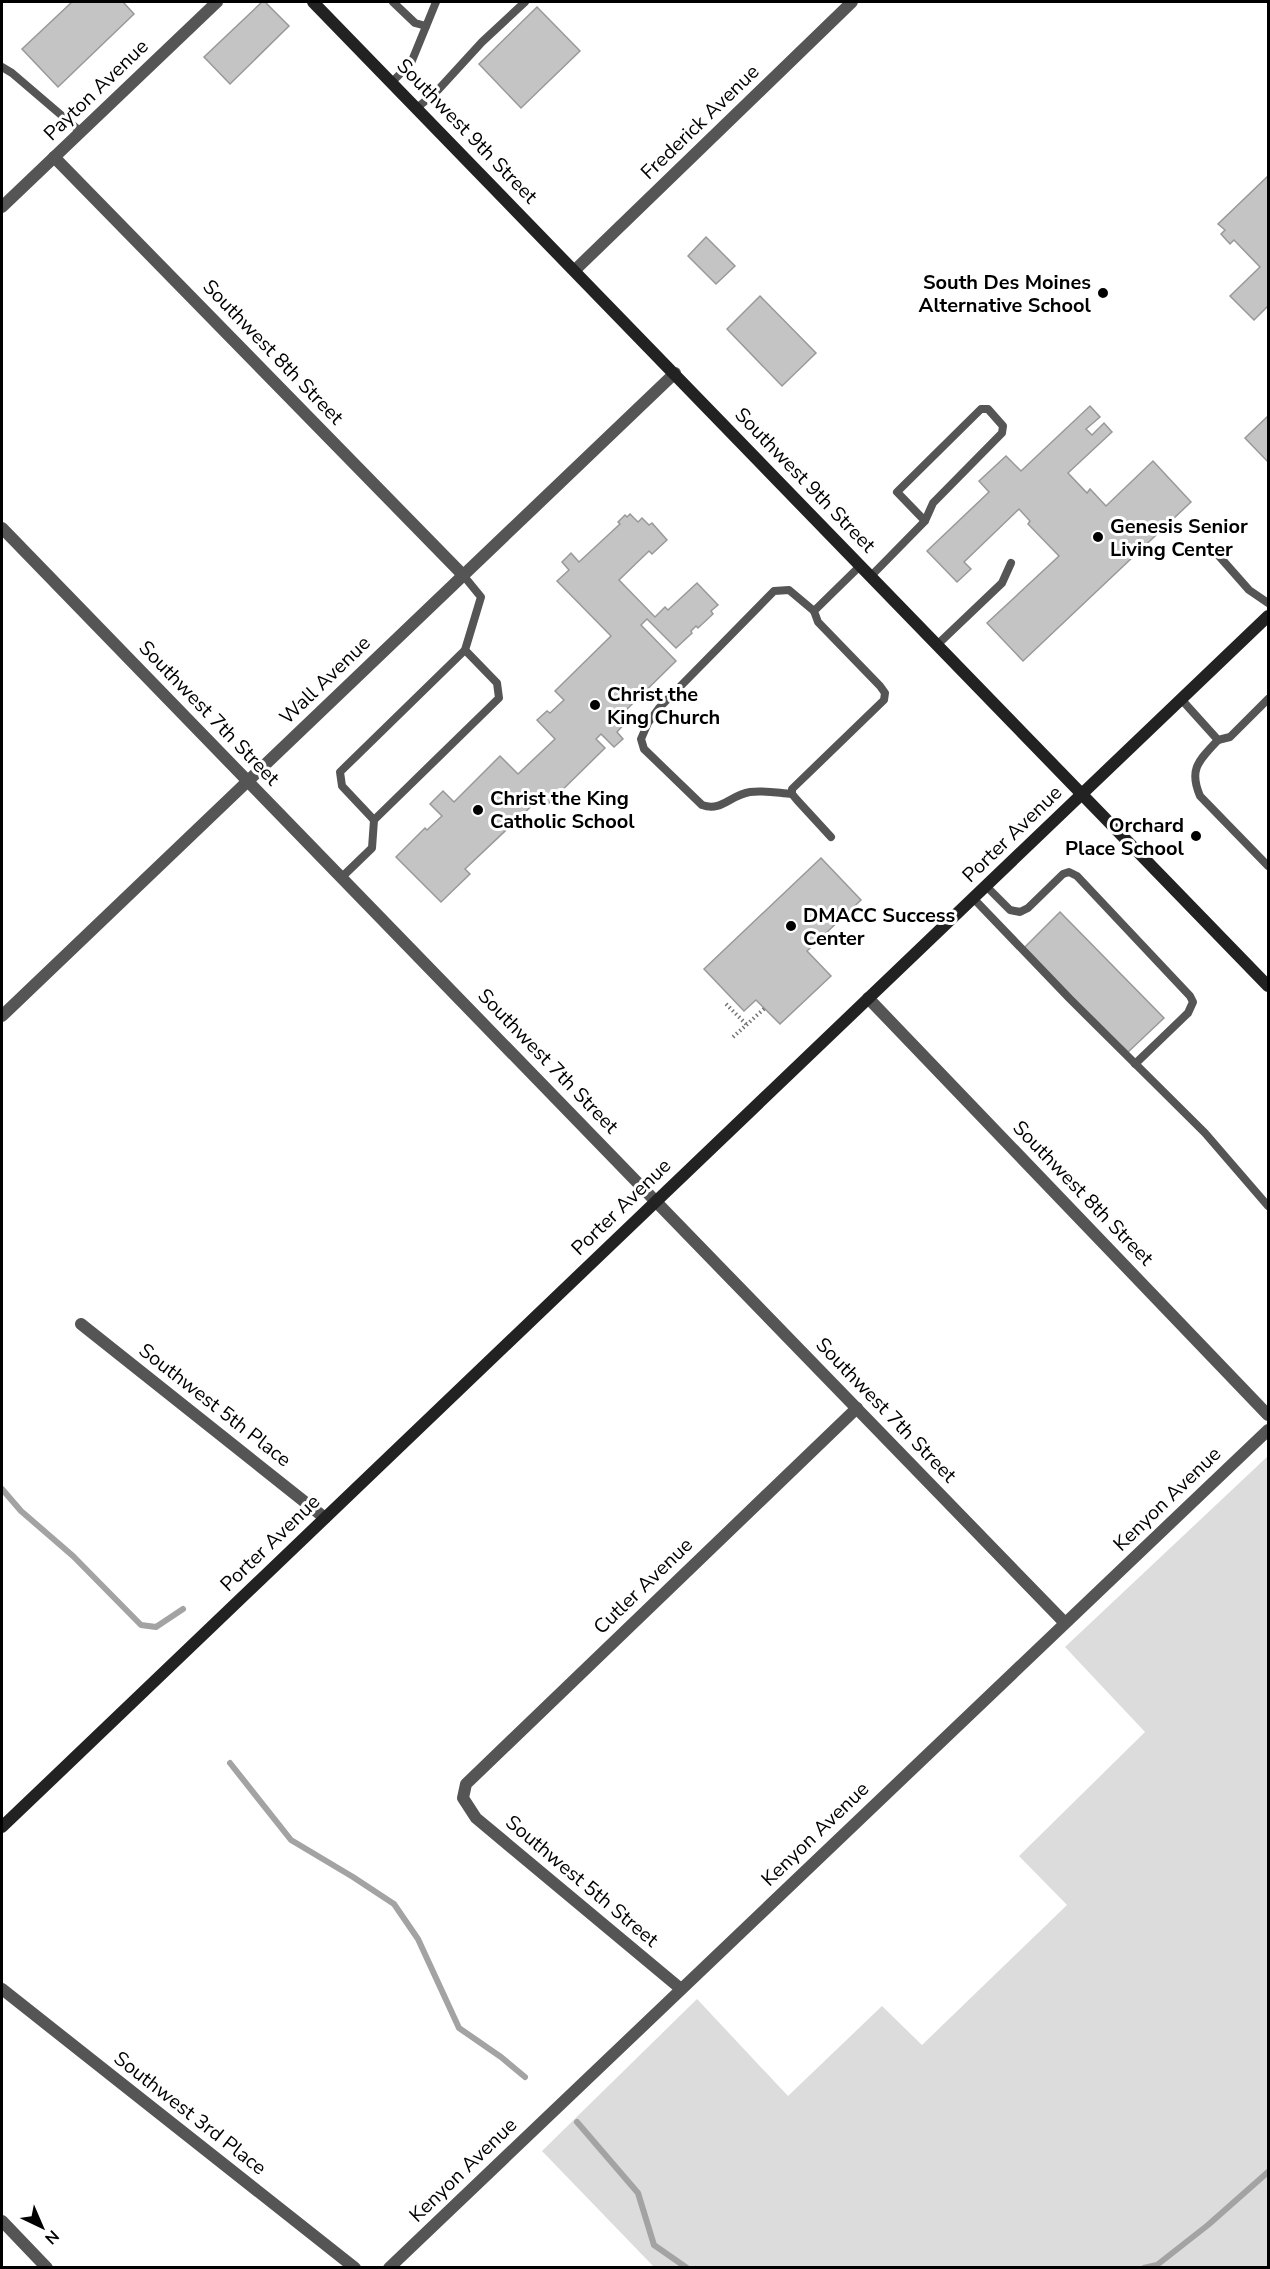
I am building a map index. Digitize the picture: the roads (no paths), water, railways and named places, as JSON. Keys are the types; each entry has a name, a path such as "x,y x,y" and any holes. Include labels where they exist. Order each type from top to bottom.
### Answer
{"street":[{"name":"Payton Avenue","path":"2,207 218,2"},
{"name":"Southwest 9th Street","path":"313,2 1083,794 1266,978"},
{"name":"Frederick Avenue","path":"575,270 852,2"},
{"name":"Southwest 8th Street","path":"54,157 463,575"},
{"name":"Wall Avenue","path":"2,1016 675,373"},
{"name":"Southwest 7th Street","path":"2,528 1065,1623"},
{"name":"Porter Avenue","path":"2,1827 1269,616"},
{"name":"Southwest 8th Street","path":"868,998 1269,1415"},
{"name":"Southwest 5th Place","path":"81,1324 325,1518"},
{"name":"Cutler Avenue","path":"463,1798 466,1784 473,1776 857,1408"},
{"name":"Kenyon Avenue","path":"389,2268 1269,1430"},
{"name":"Southwest 5th Street","path":"463,1798 476,1818 681,1989"},
{"name":"Southwest 3rd Place","path":"2,1989 355,2268"},
{"path":"2,2221 47,2268"}],"lane":[{"path":"393,2 415,23 426,26"},
{"path":"392,82 411,63 436,2"},
{"path":"417,108 438,90 482,42 525,2"},
{"path":"2,67 81,132"},
{"path":"871,576 925,521 933,503 1002,432 1003,426 987,408 981,409 897,492 925,521"},
{"path":"1212,548 1249,590 1269,603"},
{"path":"938,644 1002,584 1011,563"},
{"path":"814,611 861,565"},
{"path":"374,820 342,786 340,772 465,650 481,597 463,575"},
{"path":"792,794 792,789 797,783 884,700 885,693 819,622 814,611 789,590 774,591 659,708 648,723 641,739 645,749 702,805 711,808 718,807 749,792 792,794 831,837"},
{"path":"342,878 372,848 374,820 499,698 497,683 465,650"},
{"path":"1181,699 1218,740"},
{"path":"1269,699 1230,737 1218,740 1199,761 1194,771 1195,784 1200,796 1269,866"},
{"path":"986,886 1010,910 1020,912 1028,908 1063,874 1069,872 1077,876 1190,996 1193,1002 1188,1013 1135,1064"},
{"path":"973,898 1205,1133 1269,1206"}],"waterway":[{"path":"2,1489 21,1511 73,1556 141,1625 156,1627 183,1609"},
{"path":"230,1763 291,1840 394,1904 418,1939 459,2028 525,2077"},
{"path":"577,2122 638,2193 654,2245 687,2268"},
{"path":"1144,2268 1157,2265 1208,2225 1268,2172"}],"place":[{"name":"South Des Moines Alternative School","path":"1103,293"},
{"name":"Genesis Senior Living Center","path":"1098,537"},
{"name":"Christ the King Church","path":"595,705"},
{"name":"Christ the King Catholic School","path":"478,810"},
{"name":"Orchard Place School","path":"1196,836"},
{"name":"DMACC Success Center","path":"791,926"}]}
